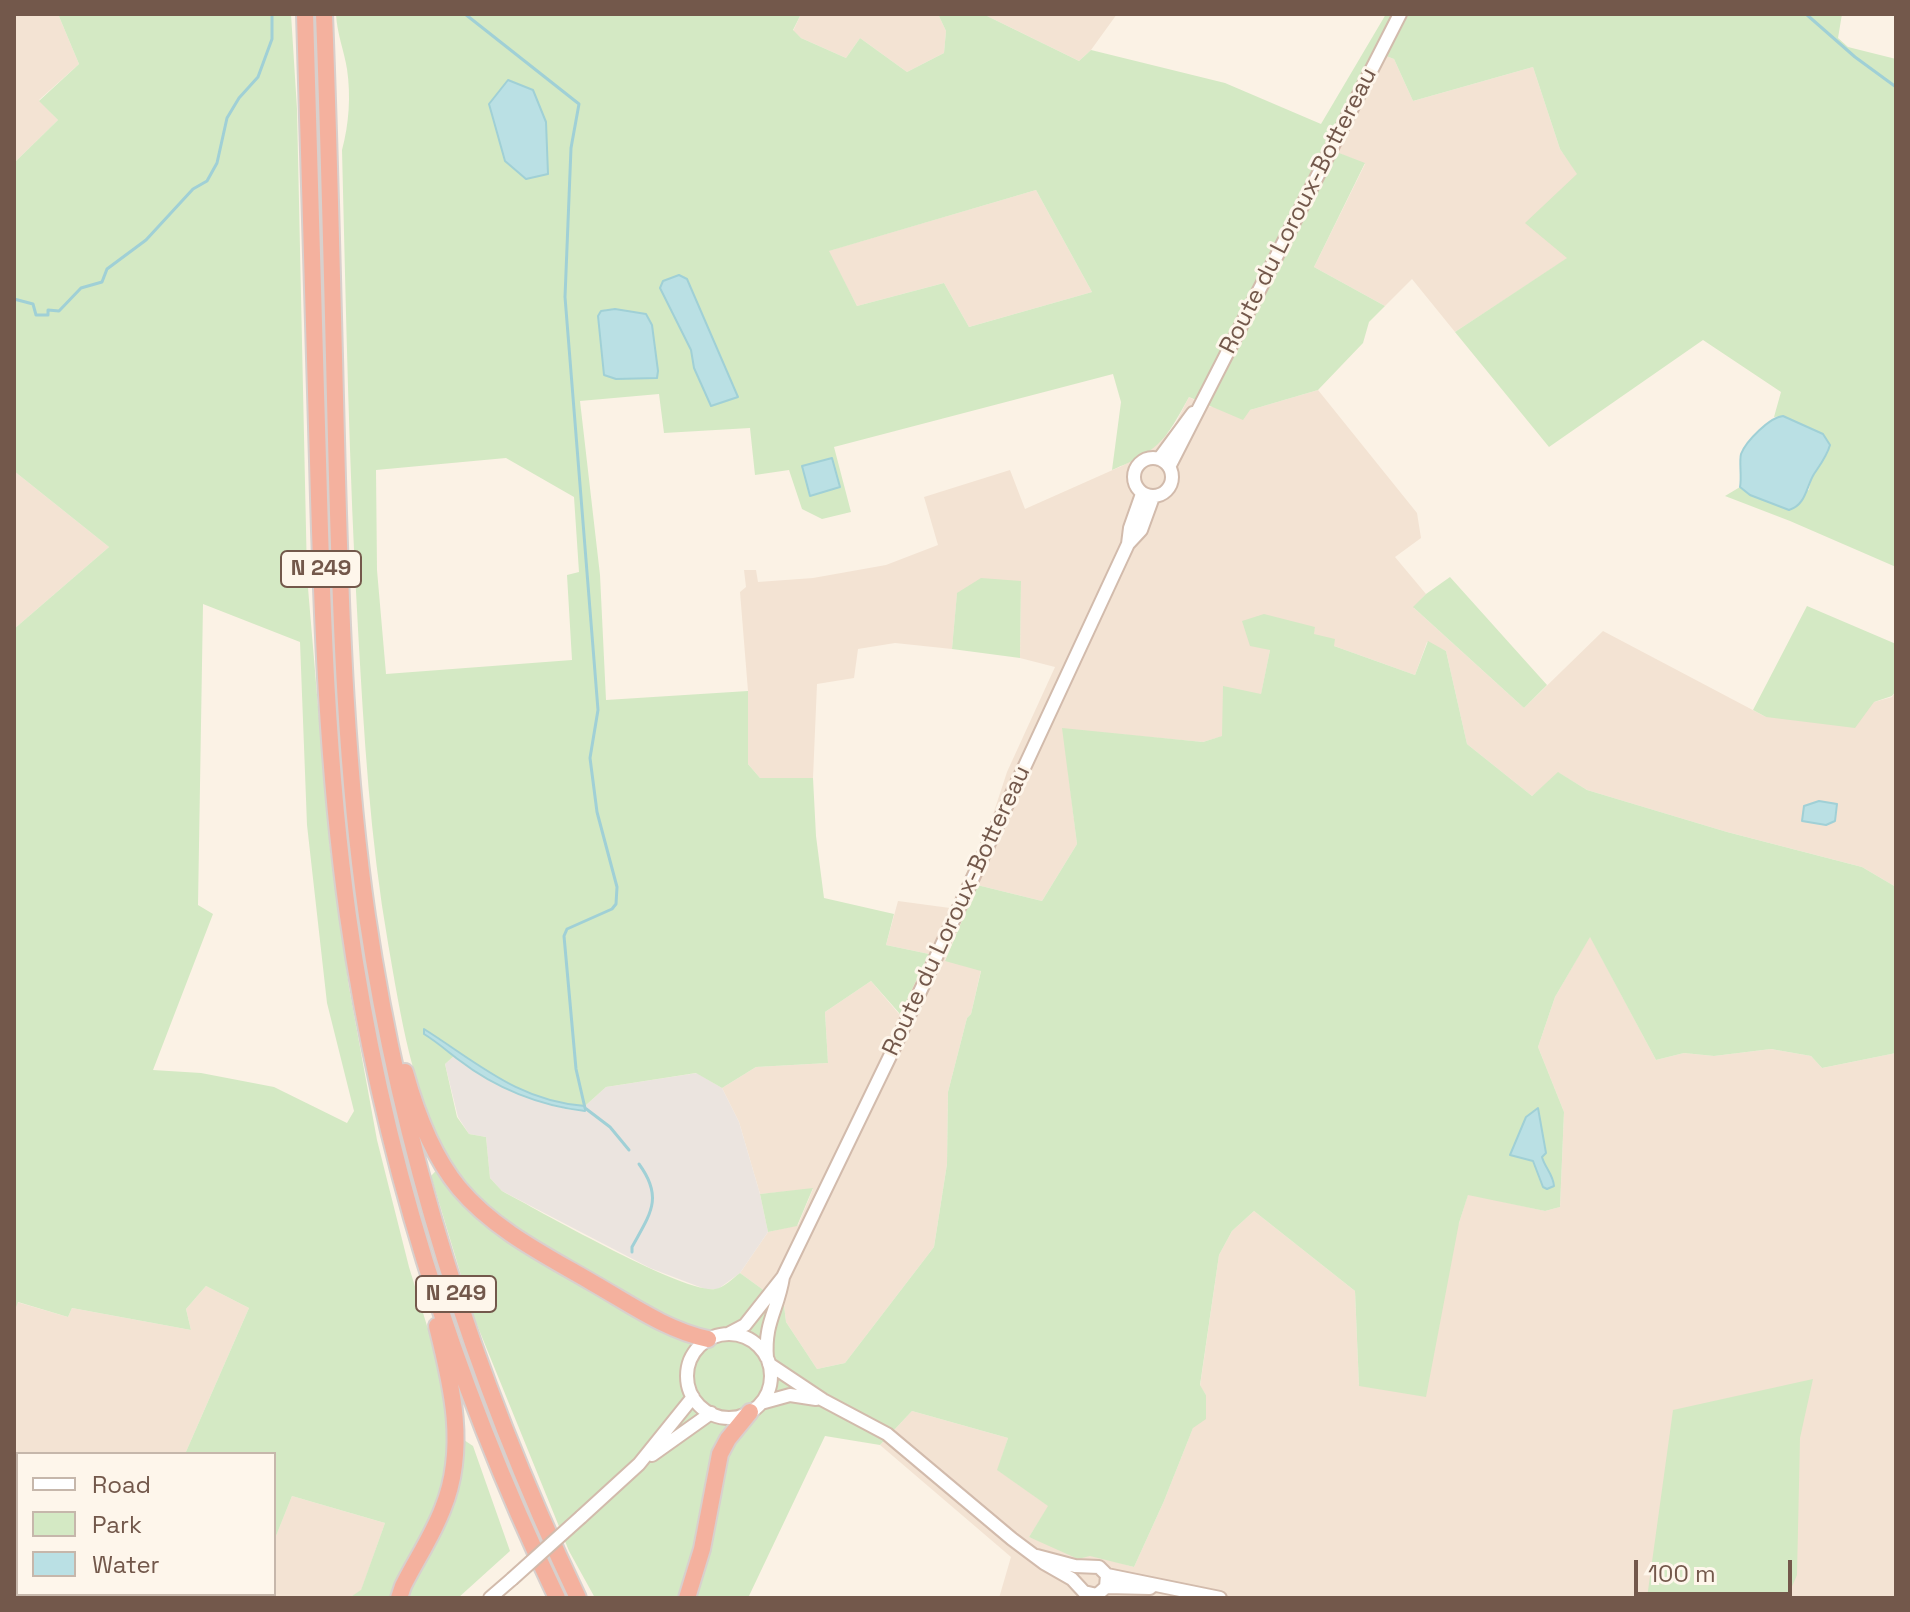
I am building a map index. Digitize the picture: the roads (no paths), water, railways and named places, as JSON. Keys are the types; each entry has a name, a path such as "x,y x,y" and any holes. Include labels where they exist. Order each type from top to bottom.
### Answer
{"highway":[{"name":"N 249","path":"305,14 324,642 336,811 349,920 370,1045 405,1191 436,1297 488,1438 557,1598"},
{"name":"N 249","path":"324,14 345,688 355,814 377,976 411,1138 457,1299 507,1437 578,1598"},
{"path":"377,976 388,992 406,1075 421,1120 441,1162 458,1187 486,1214 526,1242 662,1323 708,1339"},
{"path":"399,1598 443,1509 455,1469 456,1424 434,1314 436,1297"},
{"path":"687,1598 702,1549 720,1454 728,1439 755,1408"}],"main road":[{"name":"Route du Loroux-Bottereau","path":"1164,463 1198,408 1400,14"},
{"path":"1148,458 1164,463 1173,477 1164,494 1147,495 1134,481 1136,467 1148,458"},
{"name":"Route du Loroux-Bottereau","path":"728,1334 745,1325 783,1277 879,1080 1128,544 1141,530 1147,495"},
{"name":"Route du Loroux-Bottereau","path":"768,1361 767,1327 783,1277"},
{"path":"823,1400 790,1395 729,1418 711,1413 693,1397 688,1382 689,1363 708,1339 728,1334 750,1340 768,1361 823,1400 887,1434 998,1528 1079,1585 1084,1592 1093,1595 1100,1593 1106,1581"},
{"path":"755,1408 770,1386 768,1361"},
{"path":"639,1464 693,1397"},
{"path":"492,1597 639,1464 711,1413"},
{"path":"1037,1556 1099,1567 1106,1581"},
{"path":"1079,1585 1079,1575 1086,1567"},
{"path":"1106,1581 1220,1598"}],"water":[{"path":"508,80 533,90 546,122 548,174 526,179 505,161 489,104"},
{"path":"679,275 687,279 738,397 711,406 694,368 691,350 660,288 663,281"},
{"path":"615,309 646,314 652,325 657,378 616,379 604,375 598,316 601,311"},
{"path":"1783,416 1823,434 1830,445 1802,500 1789,510 1750,495 1740,487 1740,457 1744,449 1765,425"},
{"path":"832,458 840,487 810,496 802,466"},
{"path":"1819,801 1837,804 1835,821 1826,825 1802,821 1804,806"},
{"path":"424,1029 519,1088 561,1103 585,1106 585,1111 551,1105 503,1087 459,1060 424,1034"},
{"path":"1538,1108 1546,1153 1542,1157 1554,1186 1547,1189 1543,1187 1533,1161 1510,1155 1526,1117"}],"waterway":[{"path":"14,299 33,304 36,315 48,315 48,310 59,311 81,288 102,282 107,269 146,240 193,189 207,181 217,163 227,118 239,98 258,77 272,39 272,14"},
{"path":"465,14 579,104 571,148 565,297 598,710 590,758 597,812 617,887 616,904 612,909 567,929 564,936 576,1069 585,1108 610,1127 629,1150"},
{"path":"1806,14 1855,57 1896,87"},
{"path":"632,1252 649,1215 653,1197 647,1176 639,1164"}]}
